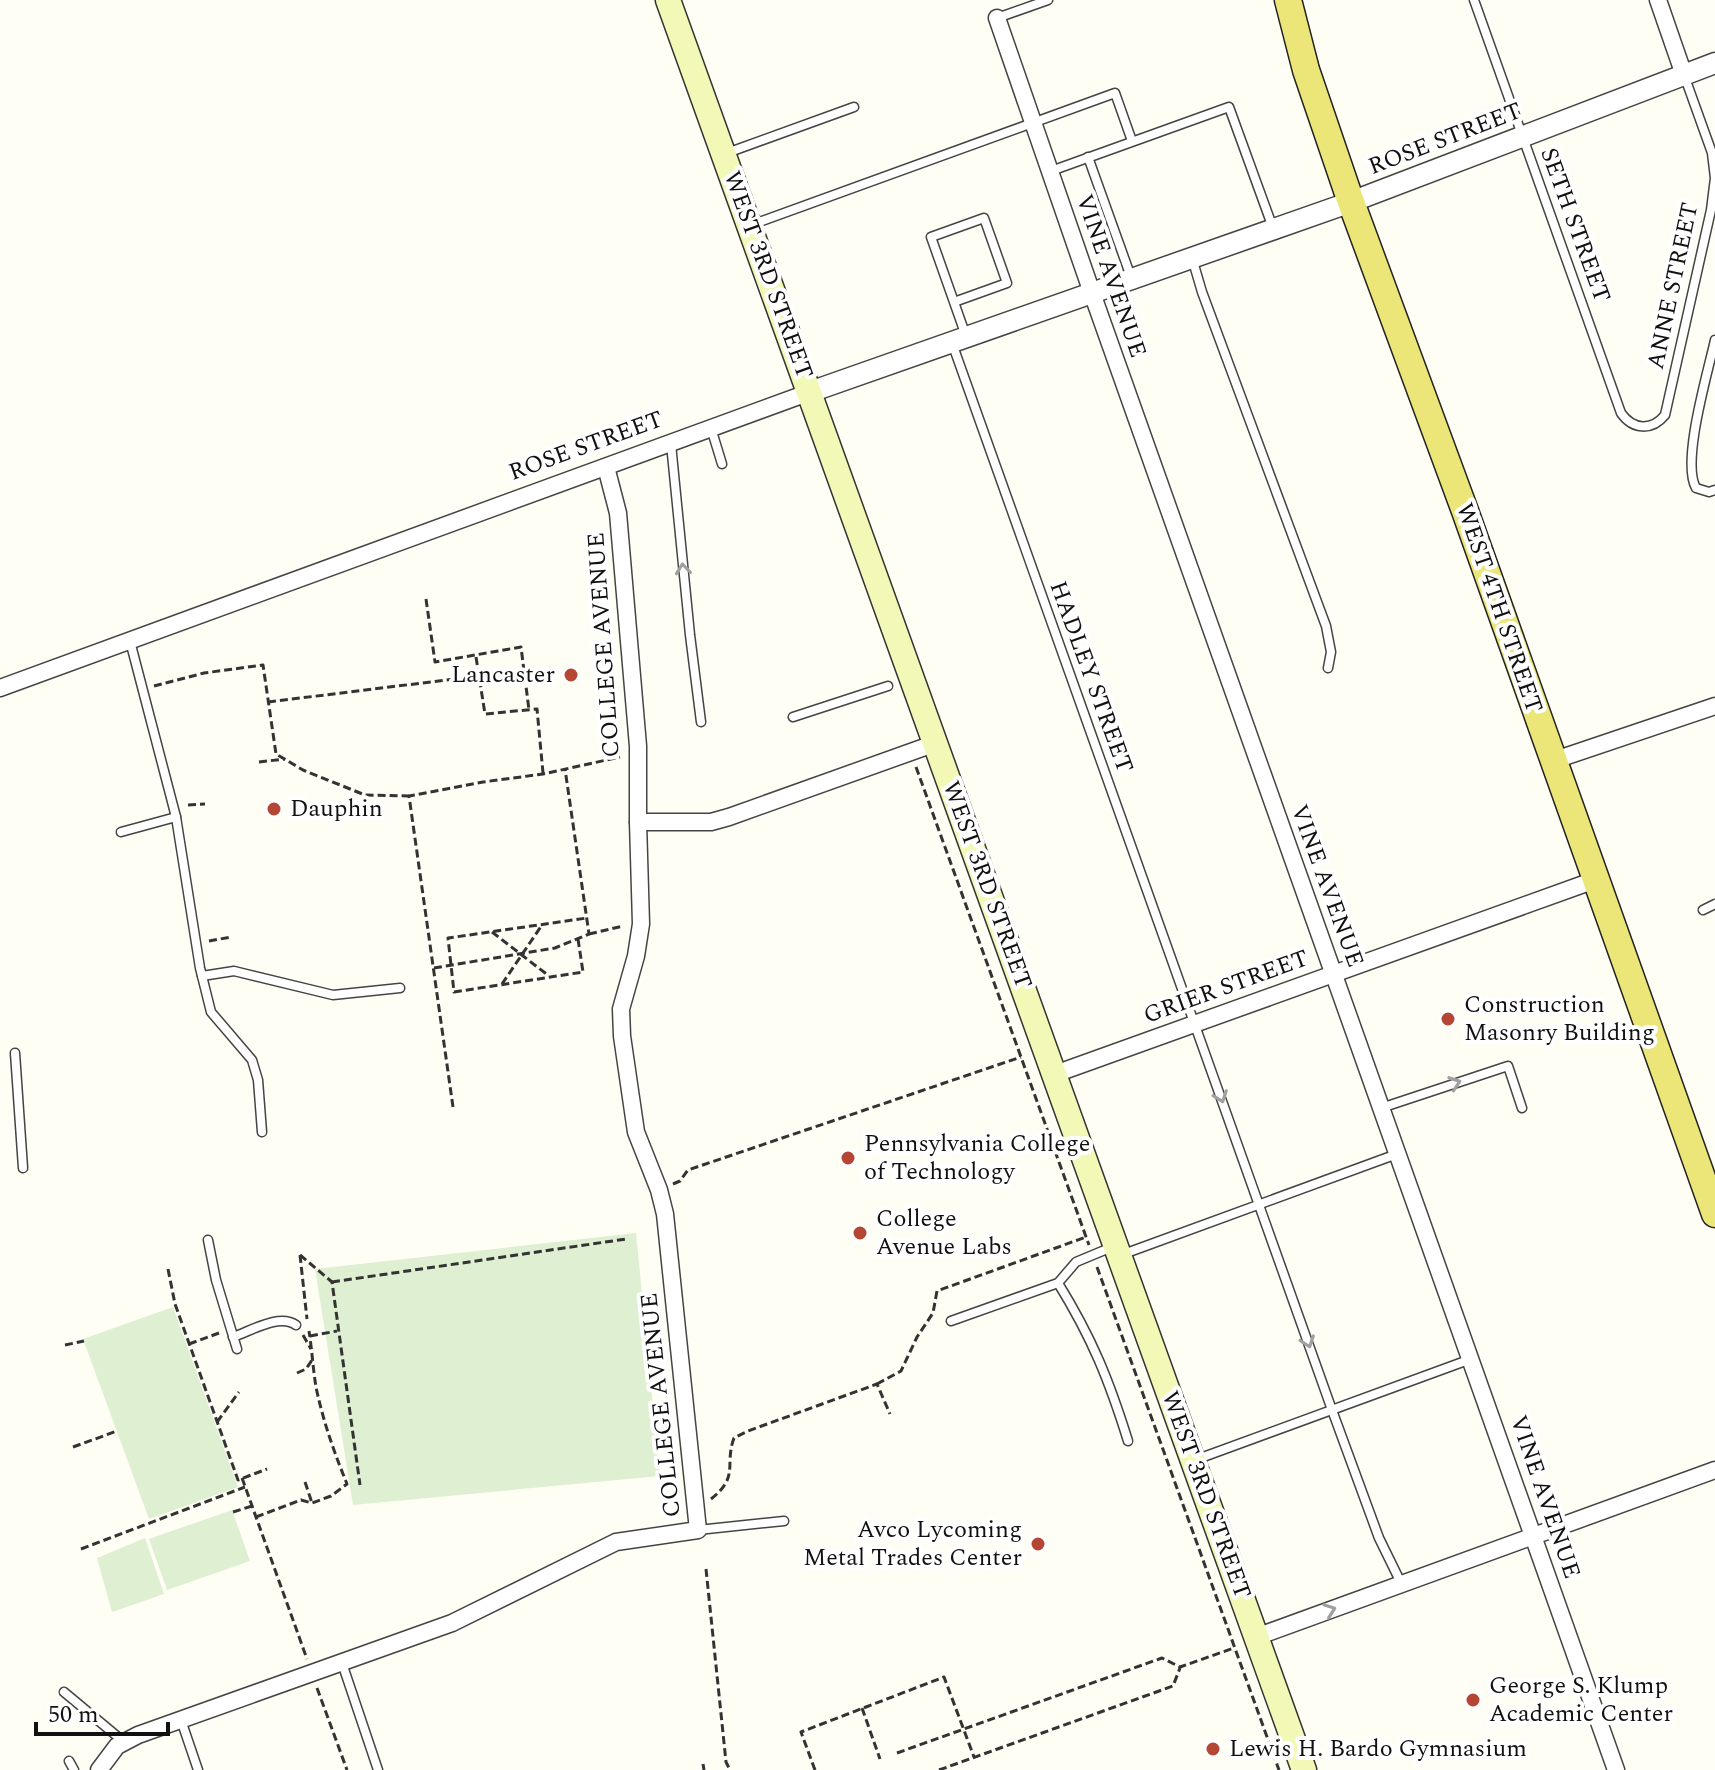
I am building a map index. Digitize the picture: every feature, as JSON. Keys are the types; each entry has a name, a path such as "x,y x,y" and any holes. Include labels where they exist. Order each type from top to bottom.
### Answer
{"main road":[{"name":"WEST 3RD STREET","path":"668,0 1304,1770"},
{"name":"WEST 4TH STREET","path":"1288,0 1306,70 1351,202 1465,511 1715,1214"}],"street":[{"path":"1658,0 1684,75"},
{"name":"VINE AVENUE","path":"997,18 1616,1770"},
{"name":"ROSE STREET","path":"0,688 810,392 1351,202 1715,63"},
{"name":"COLLEGE AVENUE","path":"99,1770 110,1754 125,1742 181,1719 452,1623 616,1542 698,1530 665,1214 636,1132 622,1036 621,1009 636,956 641,924 638,746 618,513 606,467"},
{"path":"1552,761 1713,711"},
{"path":"638,822 711,822 936,743"},
{"name":"GRIER STREET","path":"1055,1074 1595,880"},
{"path":"1256,1637 1715,1470"}],"lane":[{"path":"997,18 1048,0"},
{"name":"SETH STREET","path":"1474,0 1621,413 1639,427 1659,423 1665,415"},
{"name":"ANNE STREET","path":"1665,415 1711,210 1715,178 1712,153 1684,75"},
{"path":"750,225 1115,93 1132,141"},
{"path":"724,154 854,107"},
{"path":"1050,171 1229,107 1273,228"},
{"path":"1088,157 1132,278"},
{"name":"HADLEY STREET","path":"954,302 1007,283 984,218 931,237 954,302 959,340 1194,1024 1379,1538 1402,1585"},
{"path":"1192,257 1202,292 1326,626 1331,652 1328,668"},
{"path":"1712,491 1701,491 1691,480 1690,458 1715,340"},
{"path":"711,428 722,464"},
{"path":"671,443 701,722"},
{"path":"130,641 176,817 202,976 215,1019 252,1060 258,1080 262,1132"},
{"path":"793,717 888,686"},
{"path":"121,832 176,817"},
{"path":"1703,910 1715,904"},
{"path":"202,976 234,971 333,995 400,988"},
{"path":"15,1053 23,1168"},
{"path":"1381,1108 1508,1066 1522,1108"},
{"path":"951,1321 1058,1283 1076,1262 1260,1206 1398,1154"},
{"path":"208,1240 216,1280 237,1349"},
{"path":"1058,1283 1086,1329 1111,1386 1128,1441"},
{"path":"232,1333 278,1321 296,1325"},
{"path":"1193,1461 1472,1358"},
{"path":"698,1530 784,1521"},
{"path":"341,1662 378,1770"},
{"path":"64,1692 125,1742"},
{"path":"181,1719 198,1770"},
{"path":"69,1761 74,1770"}],"path":[{"path":"426,599 435,662 521,647 529,710"},
{"path":"476,657 485,714 537,709 543,774"},
{"path":"143,688 204,673 263,665 276,754 303,770 365,795 409,796 543,774 620,757"},
{"path":"268,702 479,676"},
{"path":"259,762 285,759"},
{"path":"565,769 589,934"},
{"path":"409,796 453,1107"},
{"path":"188,805 205,804"},
{"path":"578,939 583,972 454,992 448,938 587,918"},
{"path":"502,984 542,925"},
{"path":"434,968 555,948 589,934 627,925"},
{"path":"492,932 550,977"},
{"path":"209,941 231,937"},
{"path":"673,1184 680,1181 688,1170 1022,1057"},
{"path":"708,1501 726,1488 734,1438 877,1384 901,1371 917,1337 933,1313 937,1291 1086,1237"},
{"path":"332,1282 626,1239"},
{"path":"256,1517 301,1500 312,1503 331,1496 347,1484 328,1438 316,1384 300,1255 332,1282 360,1485"},
{"path":"168,1269 175,1304 238,1480 267,1469"},
{"path":"296,1325 314,1354"},
{"path":"310,1336 338,1330"},
{"path":"189,1344 232,1333"},
{"path":"65,1345 84,1341"},
{"path":"297,1373 306,1369 314,1354"},
{"path":"877,1384 890,1414"},
{"path":"217,1422 239,1392"},
{"path":"73,1447 117,1431"},
{"path":"242,1478 308,1660"},
{"path":"305,1482 312,1503"},
{"path":"81,1549 245,1487"},
{"path":"233,1512 252,1506"},
{"path":"706,1569 726,1762 730,1770"},
{"path":"897,1753 1162,1658 1180,1667 1234,1648"},
{"path":"939,1770 1173,1686 1180,1667"},
{"path":"815,1770 801,1732 944,1677 974,1757"},
{"path":"316,1685 347,1770"},
{"path":"862,1708 880,1759"},
{"path":"703,1764 704,1770"}],"green space":[{"path":"636,1233 660,1476 353,1505 315,1269"},
{"path":"173,1307 238,1487 149,1519 83,1339"},
{"path":"232,1510 250,1561 167,1590 149,1539"},
{"path":"145,1538 164,1594 112,1612 97,1558"}],"place":[{"name":"Lancaster","path":"571,675"},
{"name":"Dauphin","path":"274,809"},
{"name":"Construction Masonry Building","path":"1448,1019"},
{"name":"Pennsylvania College of Technology","path":"848,1158"},
{"name":"College Avenue Labs","path":"860,1233"},
{"name":"Avco Lycoming Metal Trades Center","path":"1038,1544"},
{"name":"George S. Klump Academic Center","path":"1473,1700"},
{"name":"Lewis H. Bardo Gymnasium","path":"1213,1749"}]}
